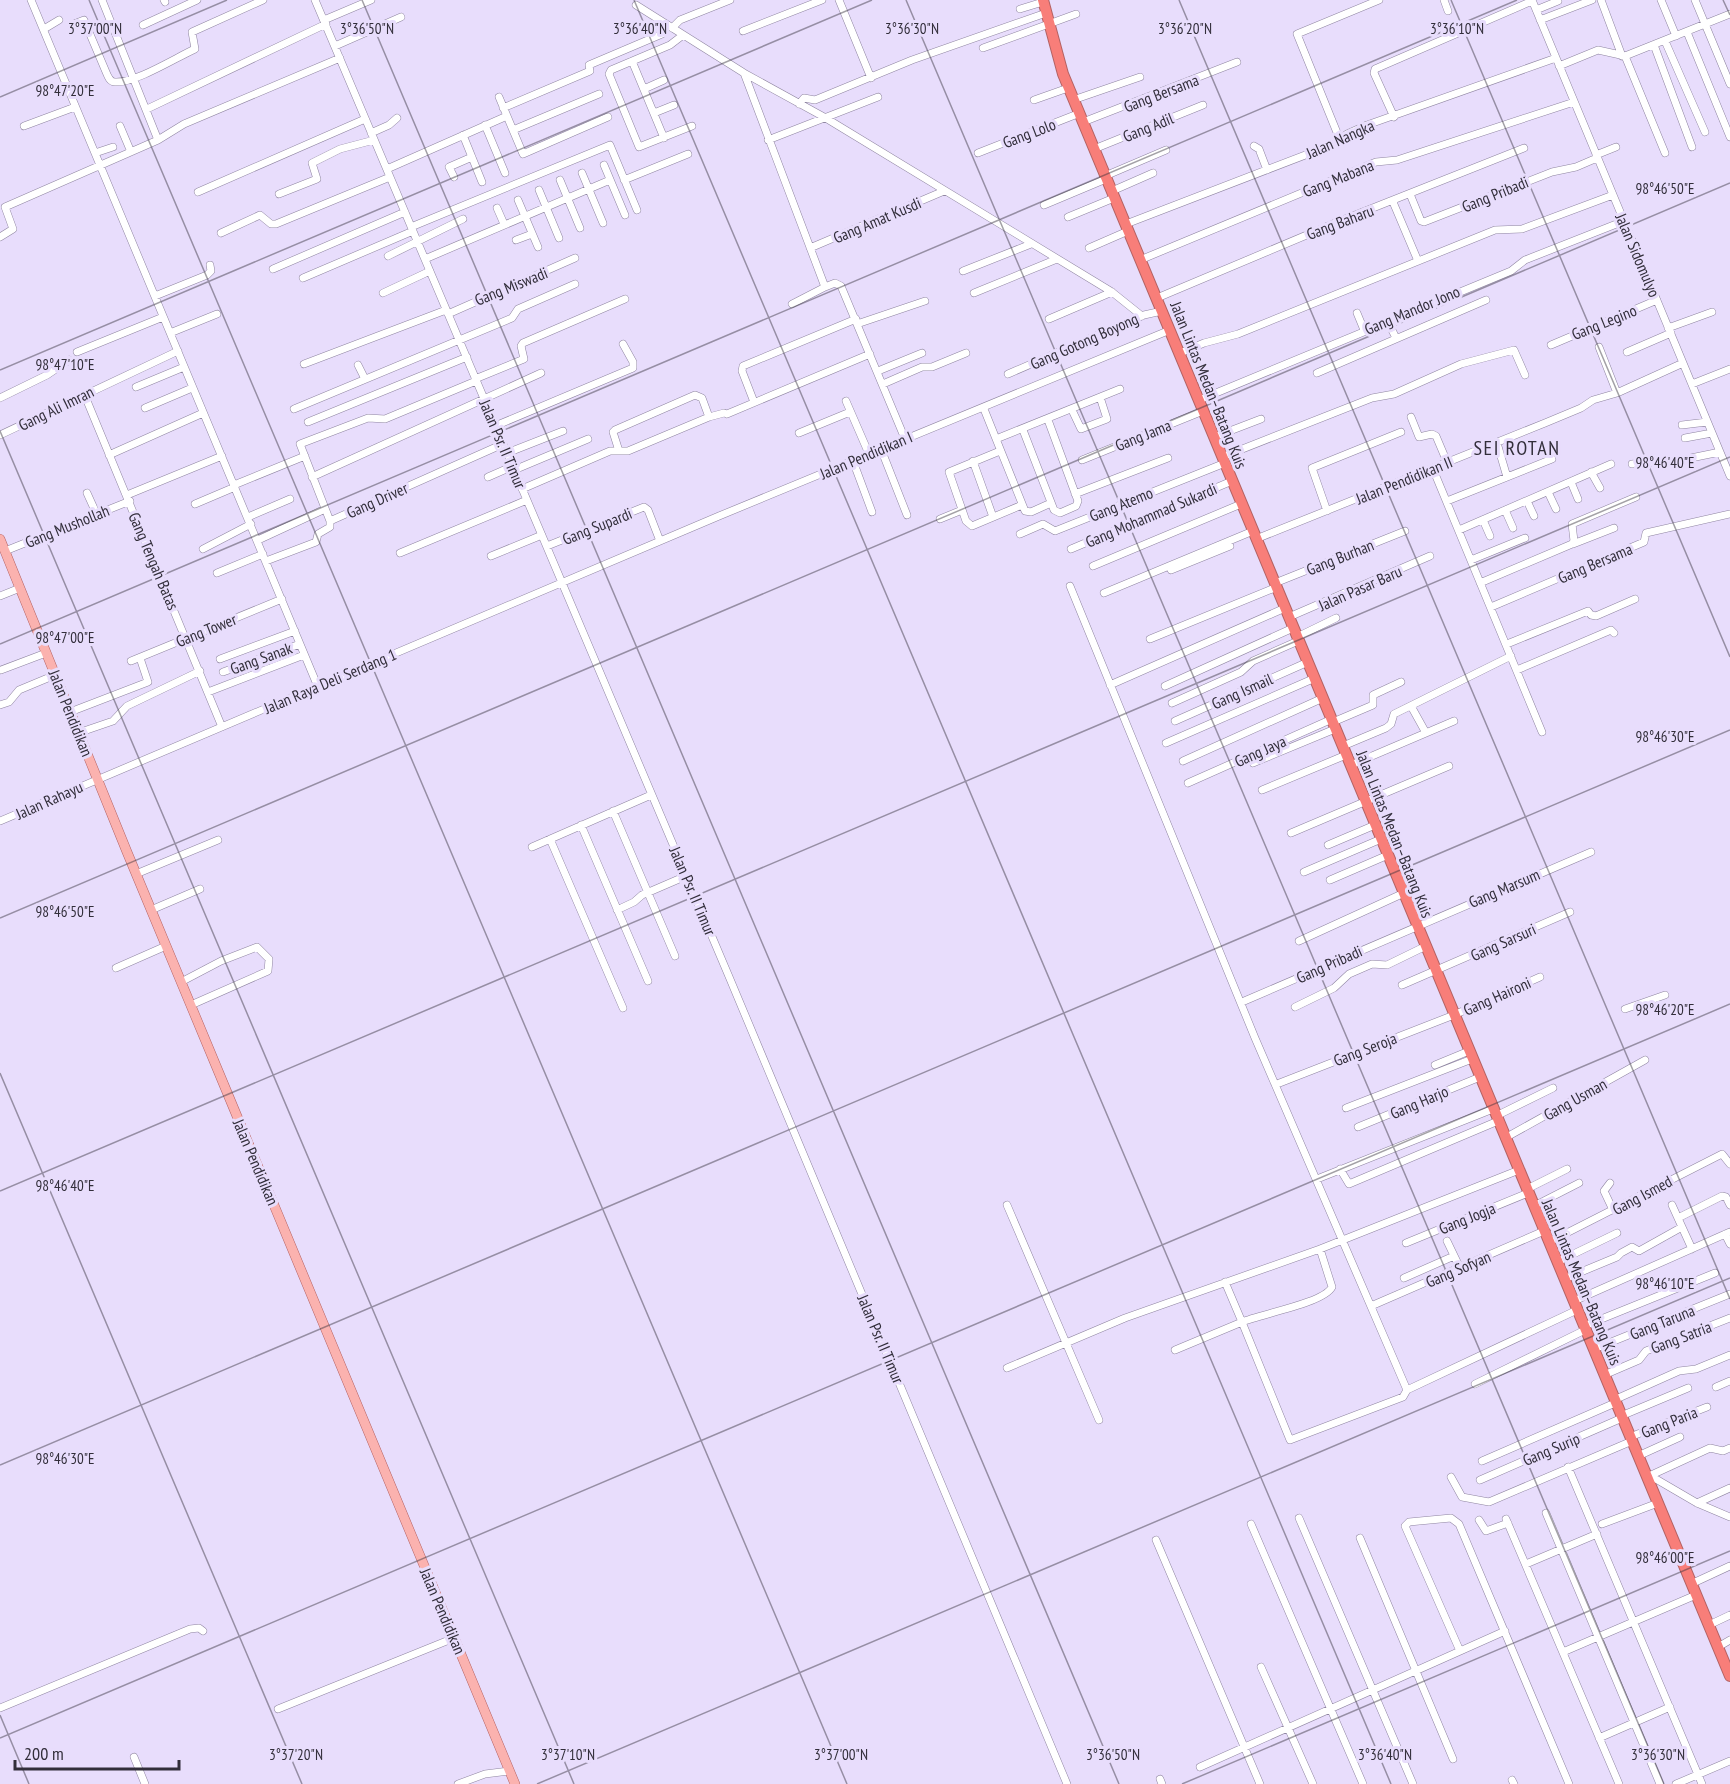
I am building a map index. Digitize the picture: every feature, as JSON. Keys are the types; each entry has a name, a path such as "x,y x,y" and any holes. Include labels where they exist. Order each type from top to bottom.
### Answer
{"highway":[{"name":"Jalan Lintas Medan–Batang Kuis","path":"1044,5 1068,88 1157,298 1157,318 1180,353 1730,1676"}],"main road":[{"name":"Jalan Pendidikan","path":"2,544 136,874 515,1784"}],"street":[{"path":"31,0 318,687"},
{"path":"102,0 158,140"},
{"path":"143,25 197,0"},
{"path":"74,24 84,20 110,80 116,82 135,78 195,49 192,32 263,0"},
{"name":"Jalan Psr. II Timur","path":"315,0 563,583 1066,1784"},
{"path":"147,109 371,0"},
{"path":"675,25 730,0"},
{"path":"743,31 822,0"},
{"path":"839,0 871,78"},
{"path":"1340,140 1297,34 1379,0"},
{"path":"1444,0 1448,11"},
{"path":"1540,20 1592,0"},
{"path":"1601,0 1665,153"},
{"path":"1661,0 1676,36"},
{"path":"1695,0 1730,84"},
{"path":"1394,117 1374,73 1375,69 1532,1"},
{"name":"Jalan Sidomulyo","path":"1532,1 1730,476"},
{"path":"1536,10 1558,1"},
{"path":"636,5 675,25 683,35 744,73 801,101 944,191 1157,318"},
{"path":"801,101 815,100 871,78 1044,5"},
{"path":"1020,9 1044,5"},
{"path":"983,48 1076,14"},
{"path":"1559,66 1598,51 1624,56 1730,14"},
{"path":"335,46 401,17"},
{"path":"44,29 58,20"},
{"path":"1687,32 1730,137"},
{"path":"503,108 590,71 589,65 662,34"},
{"path":"683,35 670,45 611,70 609,74 640,148 692,126"},
{"path":"1665,41 1705,132"},
{"path":"1654,45 1692,147"},
{"path":"0,237 13,229 5,207 158,140 184,124 340,58"},
{"name":"Jalan Nangka","path":"1089,248 1127,228 1340,140 1351,132 1556,58"},
{"path":"632,61 664,138"},
{"name":"Gang Bersama","path":"1082,118 1238,62"},
{"path":"744,73 825,287"},
{"path":"1073,100 1140,77"},
{"path":"644,89 664,80"},
{"path":"1034,100 1068,88"},
{"path":"513,130 599,94"},
{"path":"499,97 523,154 608,117"},
{"path":"768,140 878,97"},
{"name":"Gang Mabana","path":"1140,260 1376,162 1397,160 1574,102"},
{"path":"654,113 674,105"},
{"name":"Gang Adil","path":"1094,149 1203,105"},
{"path":"24,126 75,107"},
{"path":"387,169 507,116"},
{"path":"279,194 317,179 312,163 373,136 397,118"},
{"name":"Gang Lolo","path":"978,153 1082,118"},
{"path":"198,192 365,119"},
{"path":"1684,127 1699,121"},
{"path":"485,125 505,173"},
{"path":"120,126 131,152"},
{"path":"463,135 482,182"},
{"path":"303,278 477,197 482,200 610,145 637,210"},
{"path":"1254,146 1260,151 1268,170"},
{"path":"95,153 113,147"},
{"path":"1597,157 1616,147"},
{"name":"Gang Baharu","path":"1157,298 1340,221 1393,202 1524,148"},
{"path":"1044,205 1166,150"},
{"path":"624,180 688,154"},
{"path":"454,177 449,167 472,157"},
{"name":"Gang Pribadi","path":"1410,194 1421,221 1424,222 1552,172 1576,167 1597,157"},
{"path":"604,165 625,215"},
{"path":"582,173 603,224"},
{"path":"1068,217 1153,173"},
{"path":"221,233 260,215 271,224 276,224 390,177"},
{"path":"560,180 580,228"},
{"path":"425,259 610,180"},
{"path":"539,190 559,238"},
{"name":"Gang Amat Kusdi","path":"810,248 944,191"},
{"path":"1180,353 1212,340 1238,334 1495,230 1522,230 1612,195"},
{"path":"518,200 538,248"},
{"path":"1393,202 1418,261"},
{"path":"497,208 504,224"},
{"path":"273,269 405,212"},
{"path":"388,256 463,219"},
{"name":"Gang Mandor Jono","path":"1201,405 1364,330 1511,271 1525,260 1567,241 1624,221"},
{"path":"516,240 532,234"},
{"path":"963,271 1031,244"},
{"name":"Gang Miswadi","path":"304,364 447,312 575,258"},
{"path":"974,293 1058,259"},
{"path":"154,296 207,275 211,271 210,265"},
{"path":"383,293 430,271"},
{"path":"294,409 512,318 518,309 575,284"},
{"path":"792,304 825,287 840,285 905,439"},
{"path":"1049,319 1112,292"},
{"path":"325,509 300,444 370,417 385,419 524,359 520,346 523,343 625,299"},
{"path":"1317,373 1486,300"},
{"name":"Gang Legino","path":"1551,345 1657,300"},
{"path":"754,402 742,367 856,321 925,301"},
{"path":"1627,352 1712,312"},
{"path":"1357,313 1364,330"},
{"path":"170,333 218,314"},
{"path":"77,352 163,317"},
{"name":"Gang Gotong Boyong","path":"1008,374 1157,318"},
{"name":"Jalan Pendidikan I","path":"563,583 905,439 984,409 1157,318"},
{"path":"1388,322 1396,338"},
{"path":"495,426 633,368 633,362 623,344"},
{"path":"1599,347 1617,393"},
{"path":"1223,460 1360,402 1394,394 1461,364 1509,350 1514,350 1525,375"},
{"name":"Gang Ali Imran","path":"0,435 178,351"},
{"path":"878,371 922,353"},
{"path":"883,384 922,367 932,367 966,353"},
{"path":"522,489 610,451 628,451 709,417 726,414 870,354"},
{"path":"308,422 466,357"},
{"path":"0,399 47,375 69,360"},
{"name":"Jalan Pendidikan II","path":"1254,535 1327,511 1433,469 1581,408 1593,400 1617,393 1683,363"},
{"path":"358,365 365,379"},
{"path":"136,387 184,367"},
{"path":"1692,384 1730,369"},
{"path":"312,477 541,374"},
{"path":"145,408 192,388"},
{"path":"996,439 1048,420 1120,389"},
{"path":"619,451 613,432 615,430 695,395 700,396 709,417"},
{"name":"Gang Tengah Batas","path":"84,396 222,727"},
{"path":"1072,410 1081,429 1107,419 1101,397"},
{"path":"846,401 869,454"},
{"name":"Gang Jama","path":"1082,460 1201,405"},
{"path":"984,409 1022,505 1031,512 1051,503"},
{"path":"799,433 850,412"},
{"path":"109,455 203,413"},
{"path":"1411,417 1419,437 1436,435 1448,462"},
{"path":"1214,437 1261,419"},
{"path":"1023,429 1051,503 1055,512 1060,513 1077,504 1048,420"},
{"path":"1682,425 1707,421"},
{"path":"507,453 563,431"},
{"path":"1327,511 1312,468 1401,432"},
{"path":"1685,438 1712,433"},
{"path":"488,477 588,439"},
{"path":"1497,442 1508,477"},
{"name":"Gang Driver","path":"258,540 325,509 330,521 503,444"},
{"path":"881,449 907,515"},
{"path":"1000,451 949,472 962,510 970,526 1022,505"},
{"path":"1632,465 1686,459 1720,452"},
{"name":"Gang Mushollah","path":"2,544 97,515 128,498 222,456"},
{"path":"195,504 304,456"},
{"path":"1075,494 1168,458"},
{"path":"1447,501 1552,459"},
{"name":"Gang Atemo","path":"1020,534 1043,524 1055,531 1223,460"},
{"path":"853,461 872,512"},
{"path":"973,461 993,517"},
{"path":"1459,530 1611,464"},
{"path":"1433,469 1542,732"},
{"path":"1592,472 1600,488"},
{"name":"Gang Mohammad Sukardi","path":"1071,549 1232,481"},
{"path":"1570,482 1578,499"},
{"path":"1548,492 1556,509"},
{"path":"87,494 97,515"},
{"path":"1573,544 1572,524 1636,497"},
{"path":"203,549 290,499"},
{"path":"400,554 527,500"},
{"path":"1527,501 1534,516"},
{"path":"1093,566 1241,504"},
{"name":"Gang Supardi","path":"547,546 644,507 648,510 660,541"},
{"path":"940,519 962,510"},
{"path":"1506,510 1513,528"},
{"name":"Gang Bersama","path":"1491,607 1644,542 1646,533 1730,514"},
{"path":"1483,520 1490,536"},
{"path":"217,573 316,542 318,534 330,526 330,521"},
{"path":"1480,583 1614,528"},
{"name":"Gang Burhan","path":"1150,639 1404,531"},
{"path":"491,556 542,535"},
{"path":"1171,570 1254,535"},
{"path":"1104,593 1254,535"},
{"path":"1471,560 1526,538"},
{"name":"Jalan Pasar Baru","path":"1293,626 1430,556"},
{"name":"Jalan Raya Deli Serdang 1","path":"98,779 563,583"},
{"path":"1070,586 1242,1002 1407,1390"},
{"path":"0,596 20,588"},
{"name":"Gang Tower","path":"131,661 282,599"},
{"path":"1507,645 1588,611 1591,615 1596,616 1635,599"},
{"path":"1110,685 1293,626 1336,618"},
{"path":"1165,686 1293,626"},
{"path":"1172,703 1241,672 1293,626"},
{"path":"1517,670 1611,630 1614,633"},
{"path":"219,659 295,631"},
{"name":"Gang Sanak","path":"223,672 300,644"},
{"path":"1,670 46,653"},
{"path":"208,692 304,655"},
{"path":"1347,755 1389,726 1394,714 1511,656"},
{"path":"70,712 148,681 140,658"},
{"name":"Gang Ismail","path":"1175,721 1308,662"},
{"path":"78,733 113,721 126,706 200,671"},
{"path":"0,705 9,702 19,690 55,675"},
{"path":"1166,743 1315,678"},
{"path":"1253,763 1373,705 1373,695 1401,682"},
{"path":"1183,761 1323,698"},
{"path":"1411,705 1426,733"},
{"path":"1262,790 1347,755 1426,733 1454,722"},
{"name":"Gang Jaya","path":"1188,783 1333,723"},
{"path":"1291,832 1449,766"},
{"name":"Jalan Rahayu","path":"0,821 98,779"},
{"path":"532,848 651,795"},
{"path":"613,811 675,956"},
{"path":"581,825 648,981"},
{"path":"1328,845 1375,825"},
{"path":"550,839 623,1008"},
{"path":"1304,872 1381,839"},
{"path":"136,874 218,840"},
{"name":"Gang Marsum","path":"1417,925 1591,852"},
{"path":"1330,880 1388,855"},
{"path":"617,910 648,892 686,876"},
{"path":"151,910 200,890"},
{"path":"1299,941 1404,893"},
{"name":"Gang Sarsuri","path":"1402,985 1570,912"},
{"name":"Gang Pribadi","path":"1242,1002 1417,925"},
{"path":"116,968 166,946"},
{"path":"1295,1007 1334,988 1349,974 1372,964 1387,965 1426,946"},
{"path":"181,982 221,961 257,947 270,959 268,971 191,1005"},
{"name":"Gang Haironi","path":"1454,1015 1540,977"},
{"path":"1624,1009 1665,994"},
{"name":"Gang Seroja","path":"1277,1084 1454,1015"},
{"path":"1435,1065 1471,1055"},
{"path":"1346,1108 1471,1055"},
{"name":"Gang Usman","path":"1505,1138 1645,1060"},
{"name":"Gang Harjo","path":"1358,1128 1480,1077"},
{"path":"1340,1169 1349,1184 1420,1155 1553,1088"},
{"path":"1317,1179 1414,1140 1496,1115"},
{"path":"1414,1140 1420,1155"},
{"name":"Gang Ismed","path":"1549,1242 1722,1154 1730,1164"},
{"name":"Gang Jogja","path":"1406,1243 1527,1191 1567,1169"},
{"path":"1007,1368 1065,1342 1320,1249 1519,1170"},
{"path":"1534,1206 1579,1183"},
{"path":"1610,1183 1604,1191 1613,1210"},
{"path":"1678,1218 1722,1196 1726,1197 1730,1205"},
{"path":"1007,1205 1099,1420"},
{"path":"1672,1205 1692,1249"},
{"path":"1564,1280 1617,1257 1621,1252 1632,1247 1639,1251 1682,1227"},
{"name":"Gang Sofyan","path":"1371,1306 1544,1231"},
{"path":"1557,1262 1617,1233"},
{"path":"1225,1282 1290,1440 1403,1396 1407,1390 1728,1233 1730,1244"},
{"path":"1447,1241 1460,1268"},
{"path":"1175,1350 1242,1322 1330,1291 1332,1284 1320,1249"},
{"path":"1404,1278 1454,1256"},
{"path":"1475,1384 1585,1328 1715,1273"},
{"name":"Gang Taruna","path":"1594,1349 1730,1294"},
{"name":"Gang Satria","path":"1604,1375 1640,1360 1646,1351 1730,1318"},
{"path":"1482,1461 1679,1371 1696,1369 1730,1355"},
{"path":"1716,1387 1730,1381"},
{"name":"Gang Surip","path":"1480,1480 1688,1388"},
{"name":"Gang Paria","path":"1451,1477 1462,1497 1484,1502 1707,1407"},
{"path":"1638,1456 1680,1437"},
{"path":"1648,1478 1711,1448 1723,1451 1730,1448"},
{"path":"1568,1467 1702,1784"},
{"path":"1648,1478 1730,1517"},
{"path":"1697,1503 1730,1488"},
{"path":"1602,1524 1657,1501"},
{"path":"1546,1513 1636,1722 1660,1784"},
{"path":"1299,1518 1413,1784"},
{"path":"1460,1652 1405,1526 1409,1522 1451,1518 1457,1521 1569,1784"},
{"path":"1479,1520 1486,1532 1507,1521 1619,1784"},
{"path":"1251,1524 1363,1784"},
{"path":"1526,1564 1597,1534"},
{"path":"1360,1538 1453,1759"},
{"path":"1156,1540 1260,1784"},
{"path":"1691,1584 1730,1566"},
{"path":"1563,1652 1696,1595"},
{"path":"1709,1625 1730,1615"},
{"path":"0,1708 190,1629 199,1628 203,1631"},
{"path":"1200,1767 1505,1631"},
{"path":"278,1709 454,1638"},
{"path":"1718,1647 1730,1640"},
{"path":"1262,1667 1313,1784"},
{"path":"1599,1738 1670,1707"},
{"path":"135,1757 145,1784"},
{"path":"1676,1784 1730,1761"},
{"path":"458,1784 485,1774 509,1771"}],"district":[{"name":"SEI ROTAN","path":"1517,448"}]}
